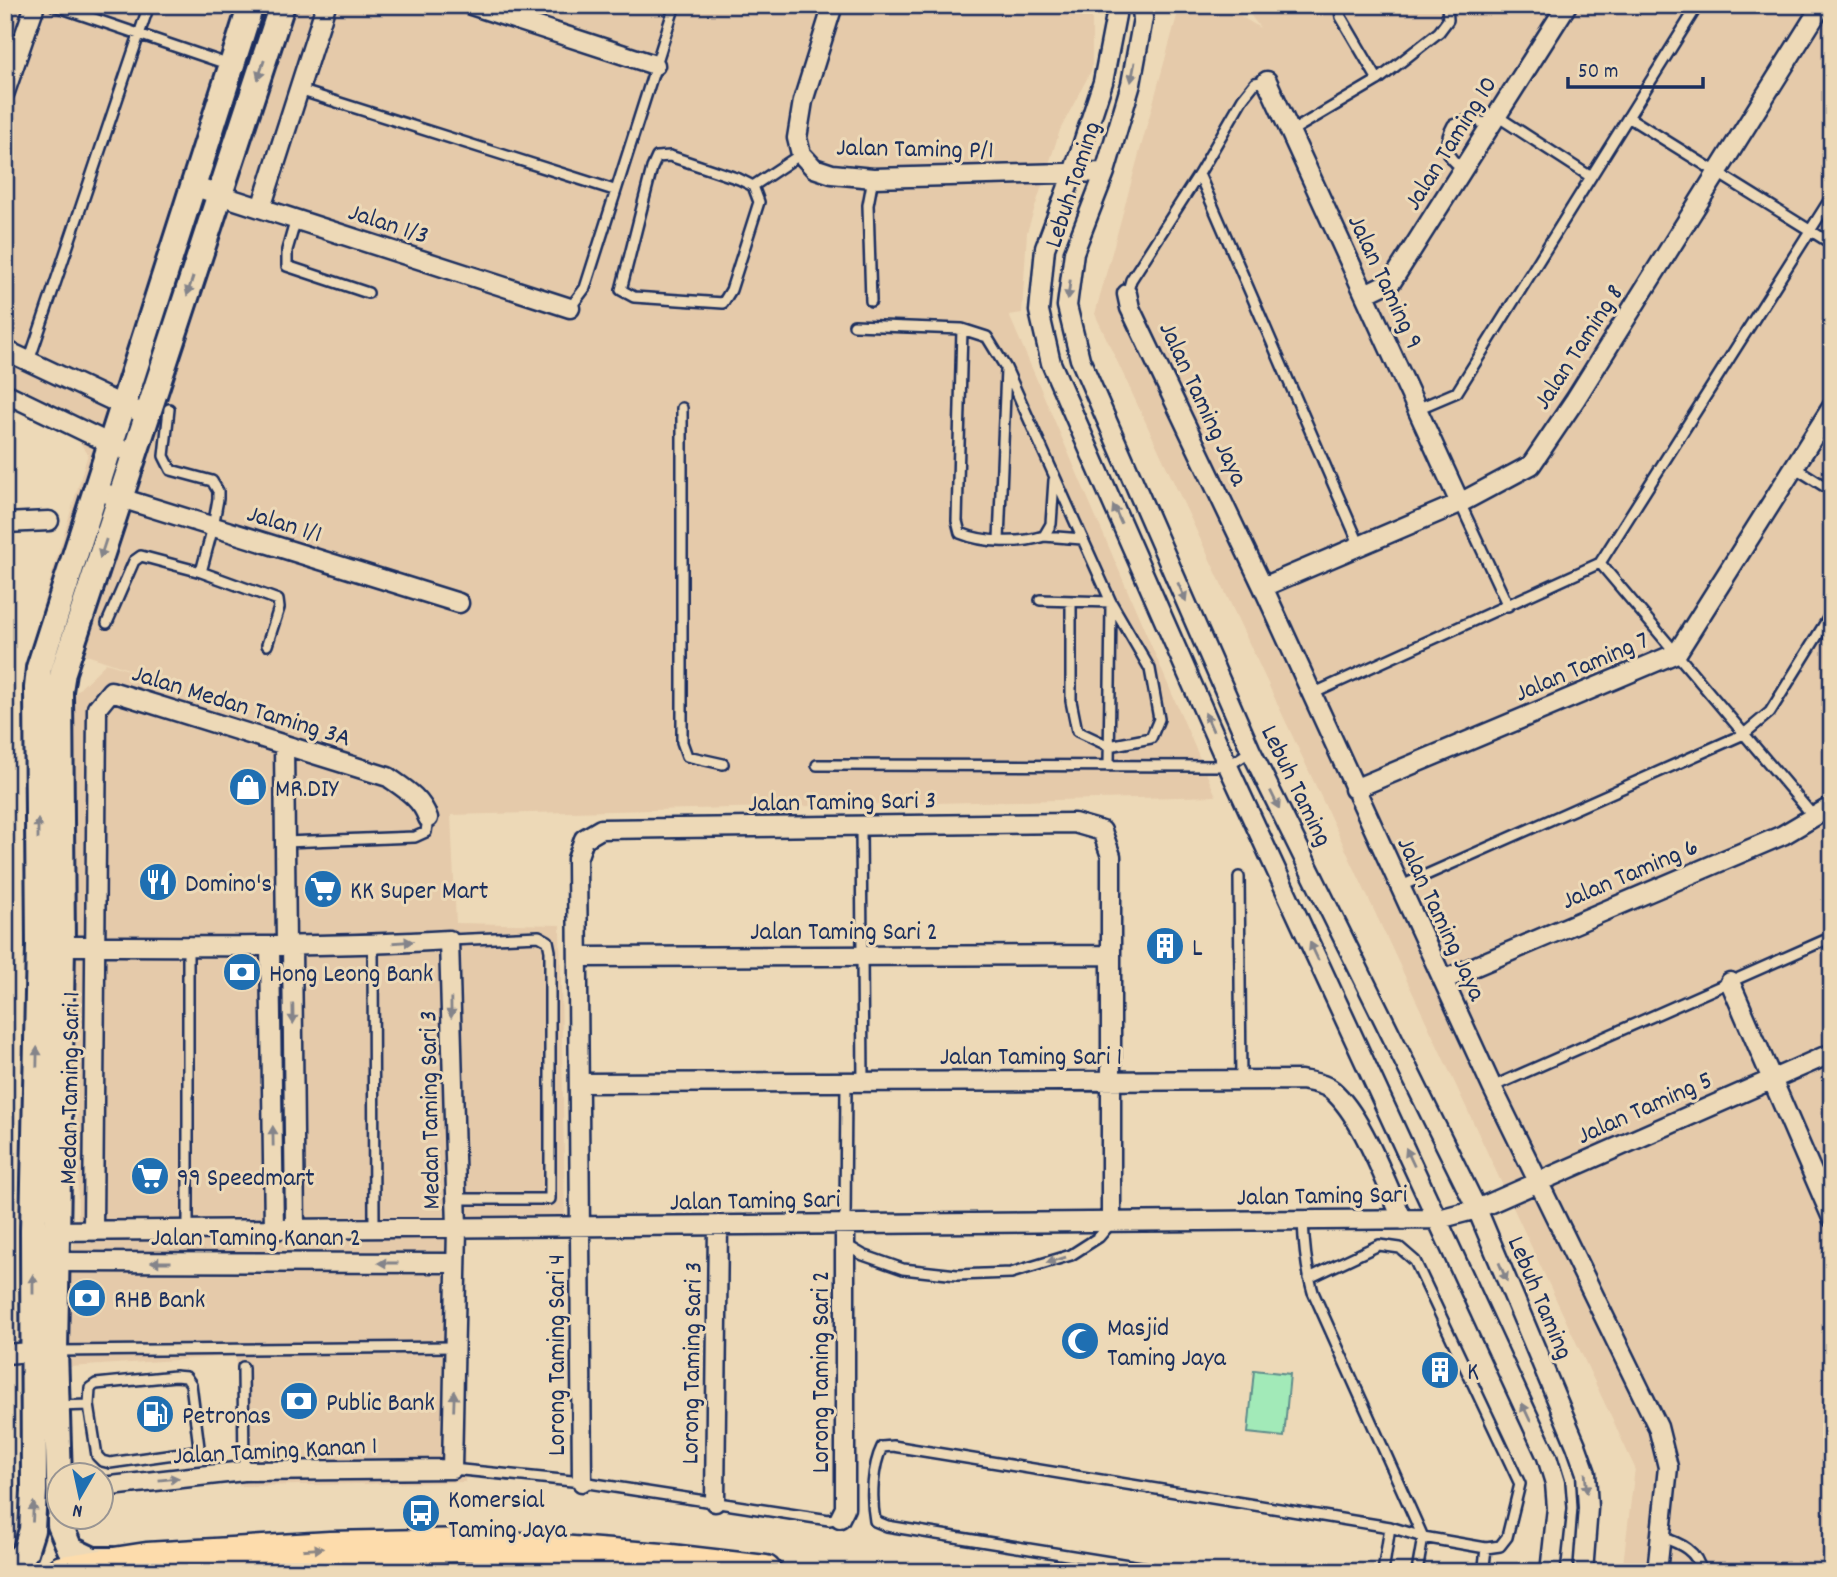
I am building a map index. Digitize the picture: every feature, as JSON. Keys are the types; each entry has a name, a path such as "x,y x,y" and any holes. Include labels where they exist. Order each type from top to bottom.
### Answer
{"highway":[{"path":"62,1572 147,1559 330,1548 472,1545 663,1560 765,1572"},
{"path":"663,1560 709,1572"}],"street":[{"path":"5,92 35,5"},
{"path":"51,946 37,688 39,668 251,5"},
{"path":"5,1570 25,1552 32,1530 44,1351 51,946 60,691 63,671 135,454 158,412 220,194 282,5"},
{"path":"261,208 326,5"},
{"path":"471,5 655,65"},
{"name":"Jalan Taming P/1","path":"833,5 803,101 797,138 801,155 814,168 873,178 1105,172"},
{"name":"Lebuh Taming","path":"1115,5 1116,15 1103,82 1045,248 1039,311 1051,363 1228,766 1439,1219 1550,1466 1555,1483 1557,1508 1550,1572"},
{"name":"Lebuh Taming","path":"1141,5 1143,18 1131,84 1105,172 1074,252 1067,306 1080,359 1251,751 1477,1209 1586,1474 1588,1508 1583,1572"},
{"name":"Jalan Taming 10","path":"1365,294 1392,281 1567,5"},
{"name":"Jalan Taming 8","path":"1263,587 1460,503 1531,465 1576,400 1822,5"},
{"name":"Jalan Taming 9","path":"1267,81 1460,503"},
{"name":"Jalan 1/3","path":"192,186 570,308"},
{"name":"Jalan Taming Jaya","path":"1127,295 1130,308 1263,587 1353,789 1492,1087 1658,1427 1668,1467 1657,1572"},
{"path":"5,350 122,405 158,412"},
{"path":"5,393 110,445 135,454"},
{"name":"Jalan Taming 7","path":"1353,789 1677,653 1832,407"},
{"name":"Jalan 1/1","path":"95,490 459,603"},
{"path":"5,523 49,521"},
{"name":"Jalan Medan Taming 3A","path":"96,946 97,708 111,691 388,777 412,793 428,818"},
{"path":"274,1229 283,946 284,745"},
{"name":"Jalan Taming 6","path":"1443,980 1783,835 1832,806"},
{"name":"Jalan Taming Sari 3","path":"584,839 601,830 1074,823 1102,831 1111,856 1110,955"},
{"name":"Lorong Taming Sari 4","path":"582,1482 577,859 584,839"},
{"path":"51,946 283,946 449,940"},
{"name":"Medan Taming Sari 3","path":"449,940 457,1228 452,1469"},
{"name":"Medan Taming Sari 1","path":"93,1231 96,946"},
{"path":"283,946 295,1228"},
{"path":"1110,955 1111,1222"},
{"name":"Jalan Taming Sari 2","path":"579,957 1110,955"},
{"path":"1730,982 1832,1218"},
{"name":"Jalan Taming 5","path":"1477,1209 1832,1054"},
{"name":"Jalan Taming Sari 1","path":"580,1083 1317,1082 1331,1089 1355,1118 1403,1220"},
{"name":"Jalan Taming Sari","path":"45,1231 1403,1220 1439,1219 1477,1209"},
{"name":"Lorong Taming Sari 2","path":"840,1518 845,1508 845,1224"},
{"name":"Lorong Taming Sari 3","path":"715,1502 718,1225"},
{"path":"45,1231 57,1262 44,1351 55,1406 58,1462"},
{"name":"Jalan Taming Kanan 2","path":"57,1262 456,1263"},
{"path":"5,1354 44,1351"},
{"name":"Jalan Taming Kanan 1","path":"116,1485 244,1471 452,1469"},
{"path":"63,1532 71,1549 93,1560 147,1559"}],"lane":[{"path":"53,5 231,65"},
{"path":"29,361 149,5"},
{"path":"570,308 585,288 675,5"},
{"path":"1339,5 1341,17 1378,80"},
{"path":"1290,132 1378,80 1439,32 1448,20 1447,5"},
{"path":"1417,409 1457,391 1698,5"},
{"path":"1127,295 1131,280 1199,174 1243,98 1255,83 1267,81"},
{"path":"299,90 614,190"},
{"path":"1628,117 1832,244"},
{"path":"1463,169 1454,163 1446,147 1446,139 1453,125 1472,119 1494,121 1591,177"},
{"path":"753,186 801,155"},
{"path":"670,156 753,186 759,202 731,290 723,303 634,297 621,290 648,181 657,157 670,156"},
{"path":"1199,174 1360,545"},
{"path":"870,300 868,205 873,178"},
{"path":"1311,695 1600,563 1832,196"},
{"path":"296,219 287,250 287,267 368,293"},
{"path":"854,325 962,329 986,337 1006,368 1111,602 1150,669 1158,719 1151,738 1109,746 1077,731 1071,701 1071,601"},
{"path":"962,329 957,521 960,533 973,539 1033,540 1044,536 1082,539"},
{"path":"999,540 1006,368"},
{"path":"682,408 682,742 687,757 723,764"},
{"path":"158,412 164,456 171,470 212,481 218,491 214,527 201,572"},
{"path":"1794,467 1832,491"},
{"path":"1044,536 1051,524 1055,478"},
{"path":"1460,503 1508,606"},
{"path":"107,623 134,561 141,556 201,572 278,600 279,608 267,645"},
{"path":"1600,563 1815,818"},
{"path":"1040,600 1111,602"},
{"path":"1109,765 1111,602"},
{"path":"1399,887 1744,734 1770,712 1832,612"},
{"path":"817,765 1228,766 1251,751"},
{"path":"285,842 415,836 426,832 428,818"},
{"path":"845,1224 862,956 861,827"},
{"path":"1239,877 1241,1081"},
{"path":"449,940 539,936 548,941 550,951 550,1199 456,1199"},
{"path":"1492,1087 1832,937"},
{"path":"373,944 374,1228"},
{"path":"188,947 188,1230"},
{"path":"1815,1178 1832,1170"},
{"path":"1303,1221 1309,1278 1423,1537 1417,1572"},
{"path":"845,1245 863,1255 903,1269 957,1275 1012,1273 1071,1255 1099,1237 1111,1222"},
{"path":"1172,1572 887,1526 875,1521 873,1508 877,1457 882,1447 893,1446 1390,1527 1423,1537 1486,1548 1500,1546 1507,1537 1520,1485 1415,1261 1400,1248 1379,1245 1309,1278"},
{"path":"44,1351 455,1347"},
{"path":"243,1367 244,1471"},
{"path":"186,1377 191,1384 200,1447 195,1451 122,1461 102,1461 97,1457 89,1405 90,1388 96,1384 186,1377"},
{"path":"55,1406 89,1405"},
{"path":"452,1469 582,1482 829,1520 840,1518"},
{"path":"1383,1572 1390,1527"},
{"path":"1661,1537 1690,1551 1700,1562 1701,1572"},
{"path":"1480,1572 1484,1566 1486,1548"}],"shaded area":[{"path":"5,5 1092,5 1092,69 1060,130 1027,232 1022,313 1009,315 1216,796 451,815 456,923 560,925 565,1220 465,1218 465,1482 239,1486 236,1356 70,1367 68,1280 78,1217 73,695 106,663 170,683 33,637 88,454 77,439 5,402"},
{"path":"1180,5 1223,5 1260,28 1243,5 1832,5 1832,1572 1622,1572 1635,1468 1095,314"}],"green space":[{"path":"1254,1370 1290,1374 1284,1437 1248,1433"}],"place":[{"name":"MR.DIY","path":"248,787"},
{"name":"Domino's","path":"158,882"},
{"name":"KK Super Mart","path":"323,889"},
{"name":"L","path":"1165,946"},
{"name":"Hong Leong Bank","path":"242,972"},
{"name":"99 Speedmart","path":"150,1176"},
{"name":"RHB Bank","path":"87,1298"},
{"name":"Masjid Taming Jaya","path":"1080,1341"},
{"name":"K","path":"1440,1370"},
{"name":"Public Bank","path":"299,1401"},
{"name":"Petronas","path":"155,1414"},
{"name":"Komersial Taming Jaya","path":"421,1513"}]}
